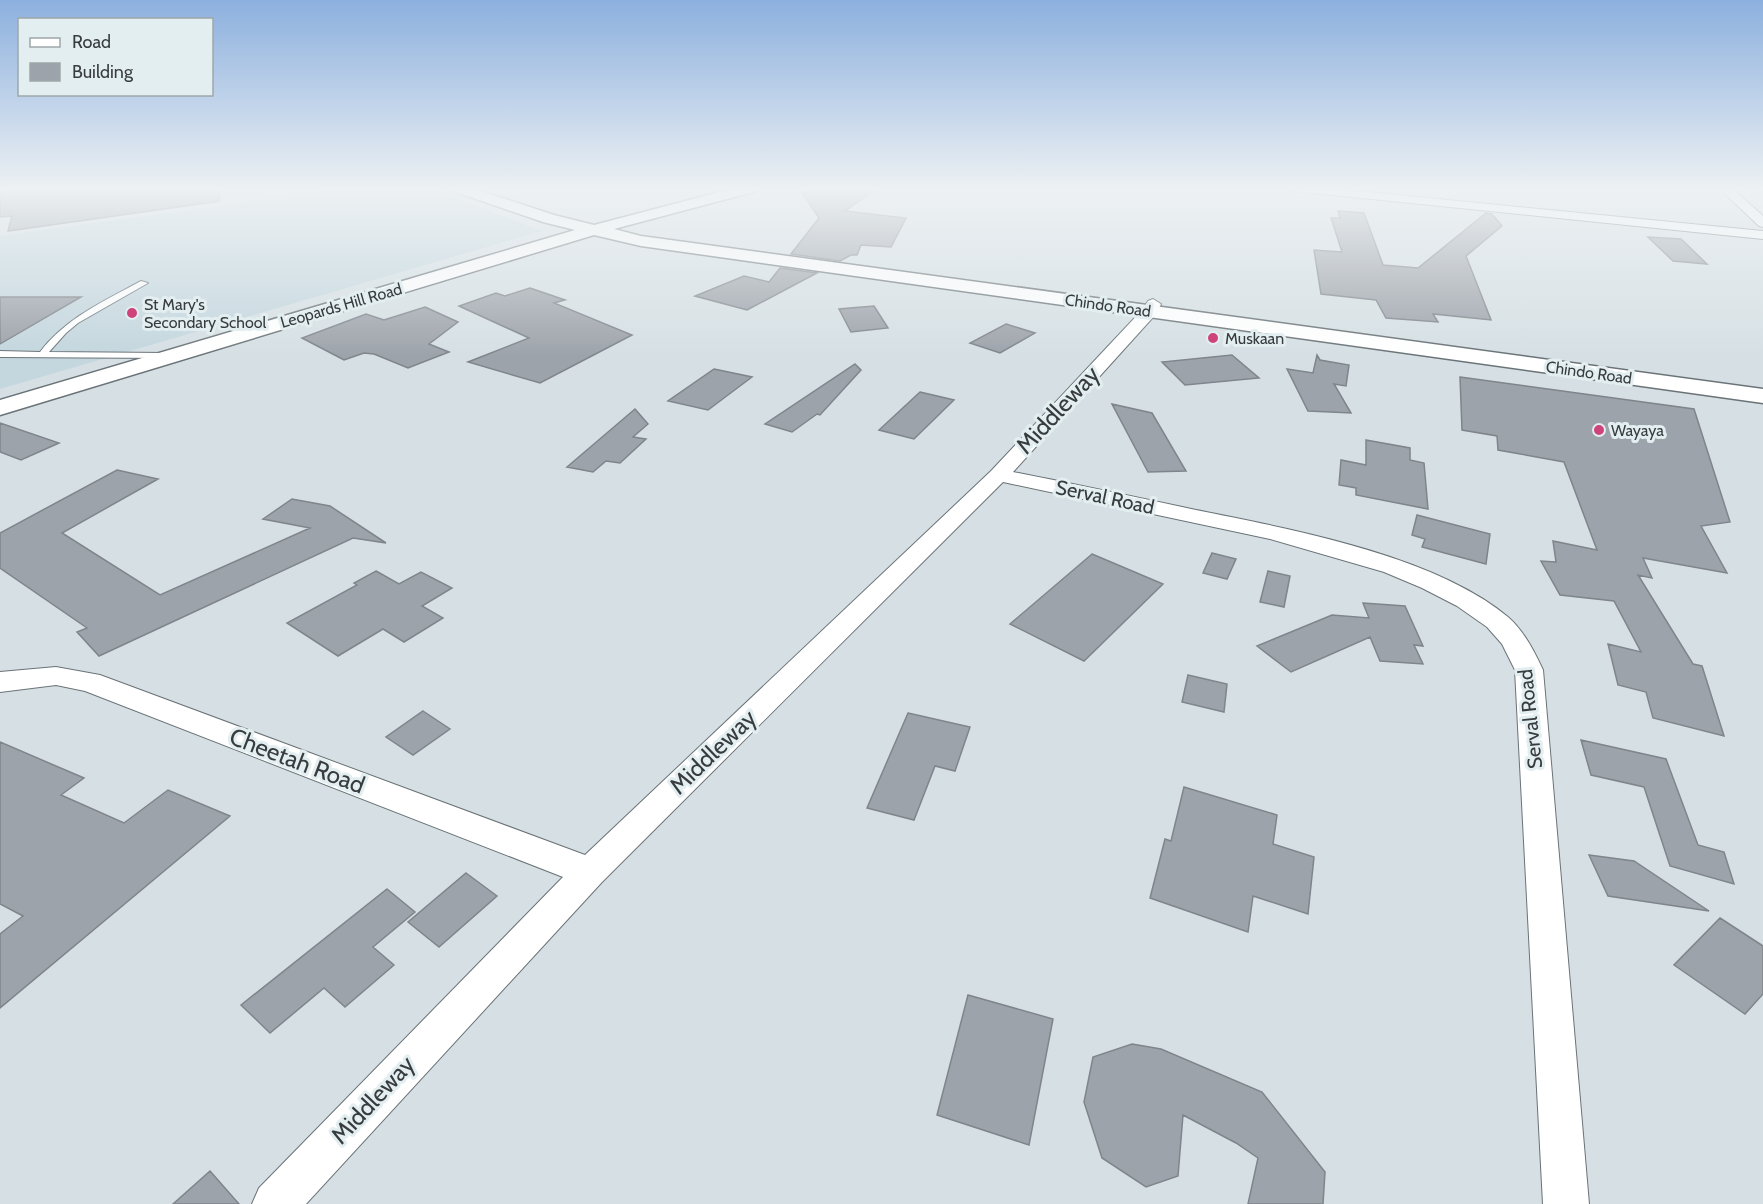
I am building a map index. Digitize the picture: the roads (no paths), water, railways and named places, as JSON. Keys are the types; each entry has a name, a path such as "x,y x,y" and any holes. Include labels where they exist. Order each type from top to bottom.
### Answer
{"main road":[{"name":"Leopards Hill Road","path":"0,408 536,244"},
{"name":"Chindo Road","path":"696,244 1152,307 1763,396"},
{"name":"Chindo Road","path":"757,244 1152,307 1763,386"}],"street":[{"name":"Middleway","path":"275,1204 590,872 998,475 1152,307"},
{"name":"Serval Road","path":"998,475 1242,526 1359,557 1437,586 1472,603 1499,623 1519,646 1529,670 1566,1204"},
{"name":"Cheetah Road","path":"0,682 56,676 90,682 590,872"}],"lane":[{"path":"43,354 60,333 90,313 144,284"},
{"path":"0,354 166,356"}],"place":[{"name":"St Mary's Secondary School","path":"132,313"},
{"name":"Muskaan","path":"1213,338"},
{"name":"Wayaya","path":"1599,430"}]}
